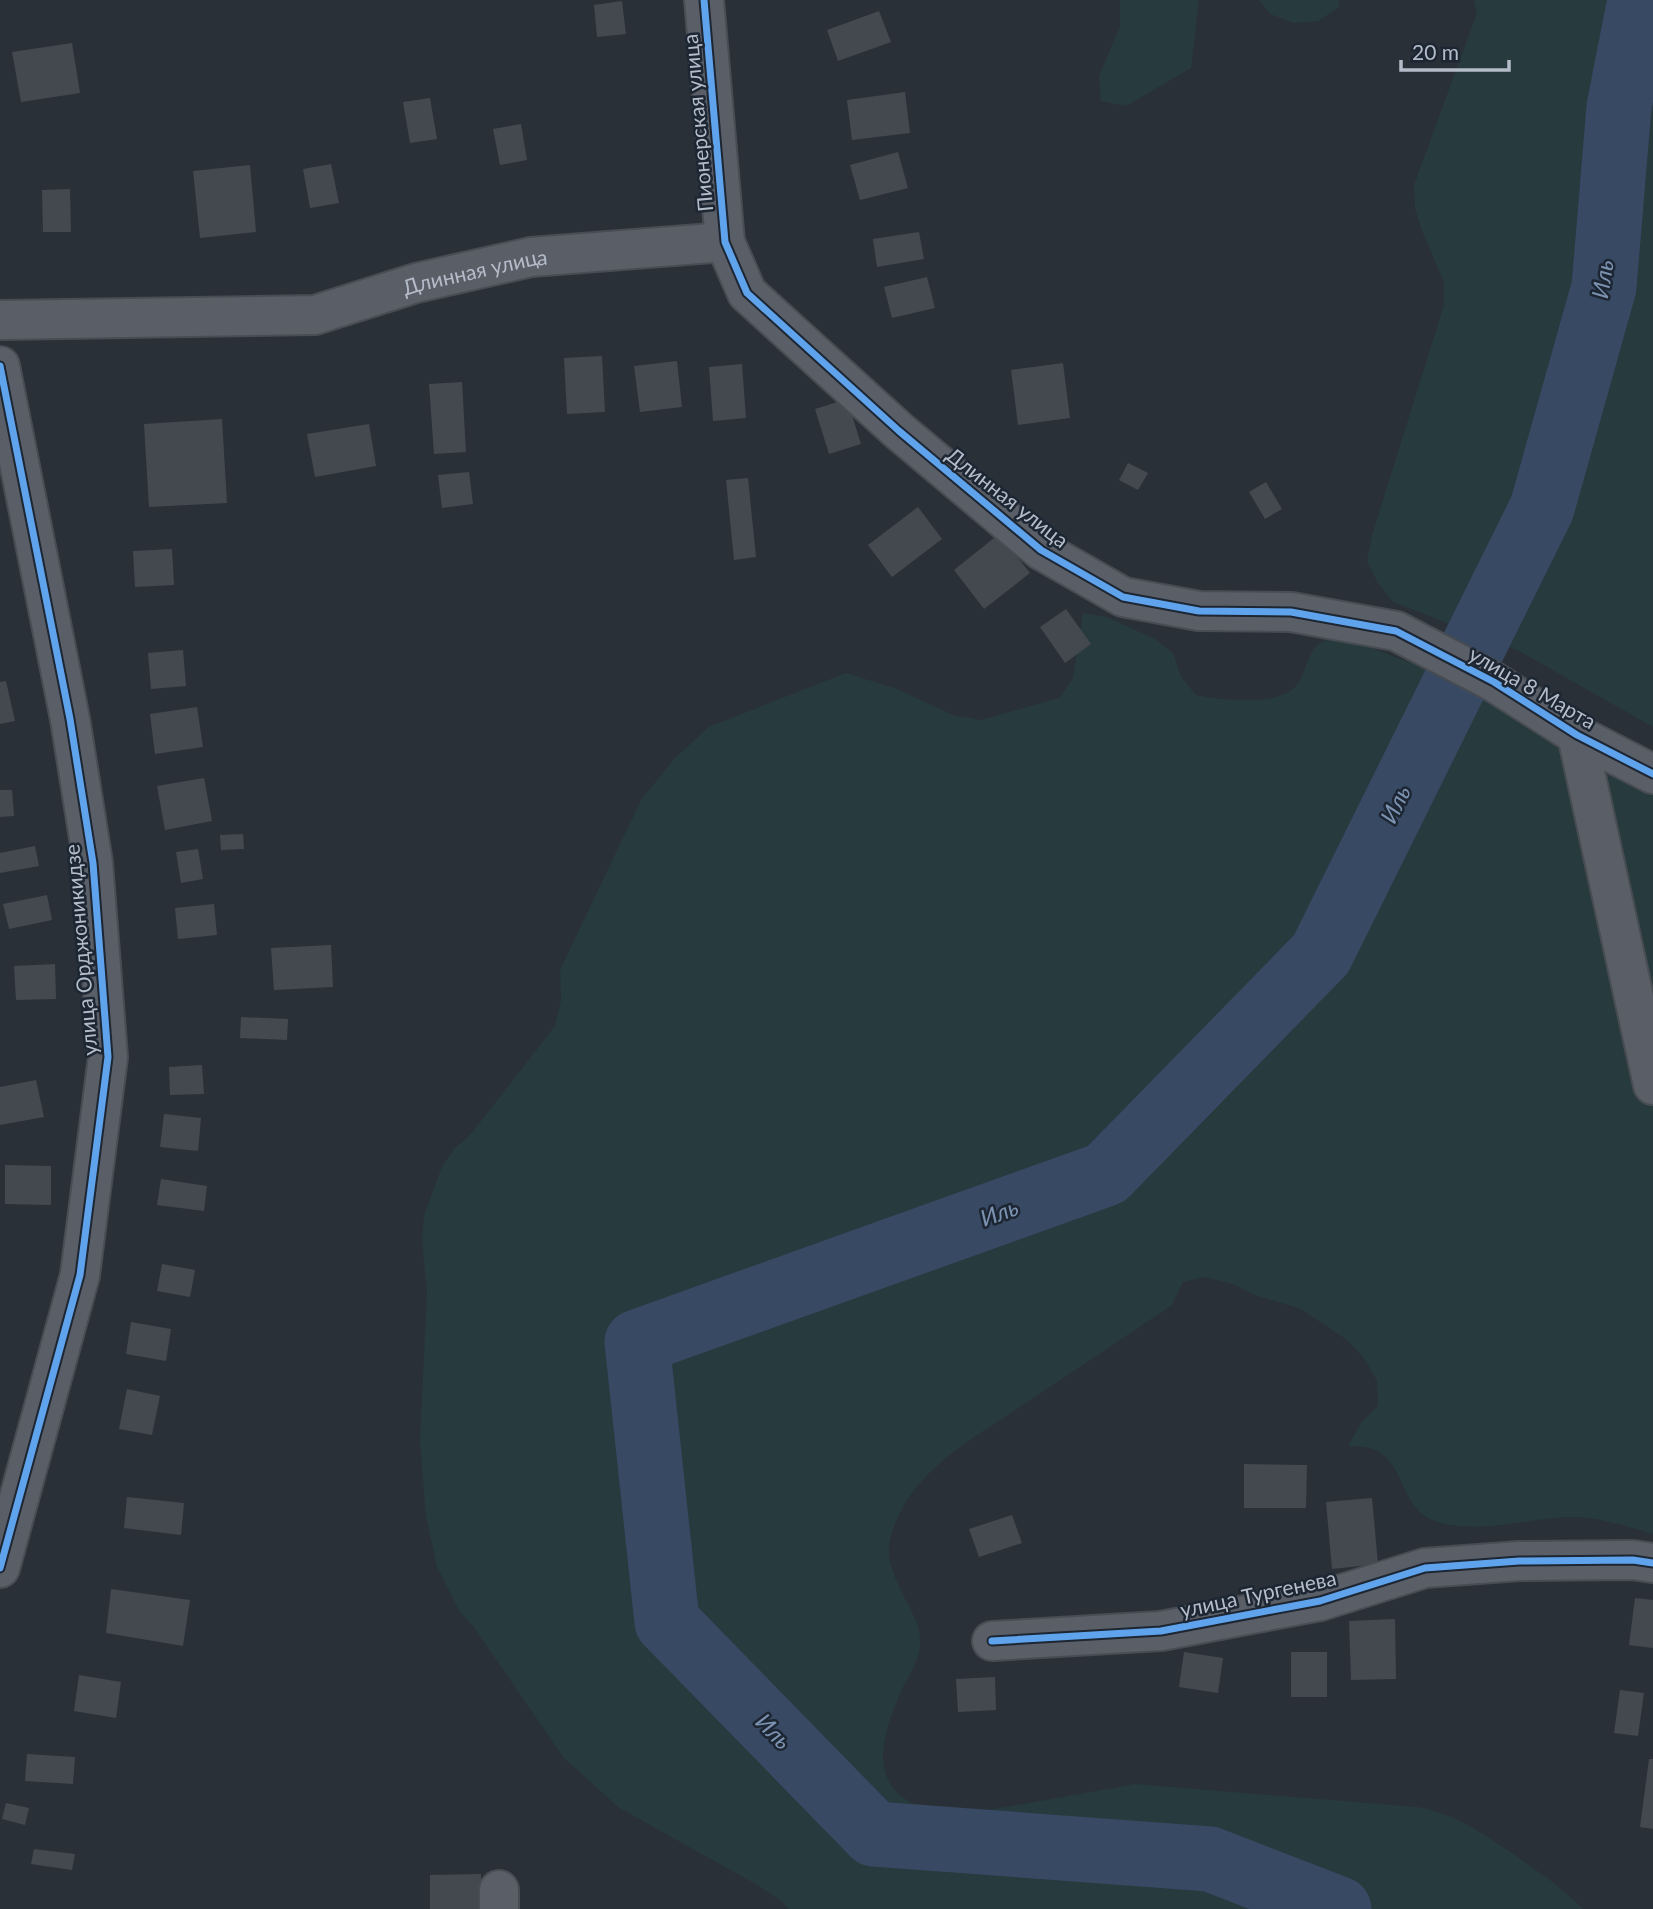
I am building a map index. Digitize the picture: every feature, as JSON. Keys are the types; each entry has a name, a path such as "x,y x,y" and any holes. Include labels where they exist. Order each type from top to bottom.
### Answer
{"street":[{"name":"Пионерская улица","path":"704,0 725,242"},
{"name":"Длинная улица","path":"0,320 316,315 416,283 531,257 725,242 747,293 899,431 1041,550 1123,597 1199,611 1291,612 1396,631"},
{"name":"улица Орджоникидзе","path":"0,366 70,719 93,863 108,1057 80,1275 0,1567"},
{"name":"улица 8 Марта","path":"1396,631 1494,682 1577,734 1653,774"},
{"path":"1577,734 1653,1085"},
{"name":"улица Тургенева","path":"992,1641 1161,1631 1320,1601 1425,1568 1531,1561 1633,1560 1653,1563"}],"green space":[{"path":"1120,0 1199,0 1191,68 1126,106 1101,101 1099,76 1120,27"},
{"path":"1259,0 1339,0 1339,7 1318,21 1294,23 1270,14"},
{"path":"1474,0 1653,0 1653,727 1519,651 1393,602 1378,583 1367,561 1372,535 1444,305 1444,282 1422,231 1415,208 1414,185 1477,13"},
{"path":"1083,613 1107,617 1155,639 1173,653 1181,677 1196,695 1218,699 1259,700 1284,694 1297,685 1313,650 1337,635 1430,670 1653,793 1653,1534 1582,1517 1469,1527 1435,1521 1414,1505 1390,1461 1381,1453 1367,1447 1348,1446 1361,1423 1378,1406 1377,1381 1364,1358 1347,1340 1301,1309 1255,1295 1233,1284 1205,1277 1183,1282 1172,1305 964,1445 926,1476 904,1505 889,1543 890,1562 918,1625 920,1646 915,1664 890,1719 883,1759 886,1776 895,1790 908,1801 928,1810 955,1816 1136,1784 1417,1807 1444,1814 1477,1830 1548,1879 1583,1909 789,1909 759,1886 618,1807 563,1757 476,1630 460,1612 437,1567 426,1516 420,1441 427,1292 422,1240 424,1216 441,1169 454,1149 471,1134 555,1026 561,1000 560,970 641,800 674,759 709,727 846,673 897,689 953,715 981,720 1059,698 1073,679"}],"building":[{"path":"622,1 626,34 597,37 594,5"},
{"path":"879,11 891,42 838,61 827,30"},
{"path":"72,43 80,93 21,102 12,52"},
{"path":"905,92 910,133 852,140 847,100"},
{"path":"430,98 437,139 410,143 403,102"},
{"path":"521,124 527,160 500,165 493,129"},
{"path":"898,152 908,188 860,200 850,165"},
{"path":"331,164 339,203 310,208 303,169"},
{"path":"250,165 256,232 200,238 193,171"},
{"path":"70,189 71,232 43,232 42,190"},
{"path":"919,232 924,259 877,267 873,239"},
{"path":"927,277 935,308 892,318 884,287"},
{"path":"602,356 605,412 567,414 564,358"},
{"path":"677,361 682,407 640,412 634,366"},
{"path":"1063,363 1070,418 1018,425 1011,370"},
{"path":"742,364 746,418 713,421 709,367"},
{"path":"462,382 466,452 434,454 429,384"},
{"path":"847,399 861,444 829,454 815,409"},
{"path":"222,419 227,503 149,507 144,424"},
{"path":"369,424 376,466 315,477 307,434"},
{"path":"1128,463 1148,473 1138,490 1119,480"},
{"path":"469,472 473,504 442,508 438,475"},
{"path":"748,478 756,557 734,560 726,480"},
{"path":"1266,482 1282,509 1265,519 1249,492"},
{"path":"918,507 942,539 892,577 868,545"},
{"path":"999,534 1030,573 984,609 954,570"},
{"path":"172,549 174,585 135,587 133,551"},
{"path":"1066,609 1091,644 1065,663 1040,627"},
{"path":"183,650 186,686 151,689 148,653"},
{"path":"6,681 15,721 0,724 0,682"},
{"path":"197,707 203,747 155,754 150,714"},
{"path":"204,778 212,821 165,830 157,786"},
{"path":"0,790 12,790 14,816 0,817"},
{"path":"243,834 244,849 221,850 220,835"},
{"path":"35,846 39,866 0,873 0,853"},
{"path":"198,849 203,879 181,883 176,852"},
{"path":"47,895 52,920 9,929 3,904"},
{"path":"214,904 217,935 178,939 175,908"},
{"path":"331,945 333,987 274,990 271,948"},
{"path":"55,964 56,999 16,1000 14,966"},
{"path":"241,1017 288,1019 287,1040 240,1038"},
{"path":"202,1065 204,1094 170,1095 169,1067"},
{"path":"36,1080 44,1117 0,1125 0,1087"},
{"path":"164,1114 201,1118 198,1151 160,1147"},
{"path":"5,1165 51,1166 51,1205 5,1204"},
{"path":"161,1179 207,1186 204,1211 157,1205"},
{"path":"162,1264 195,1270 190,1297 157,1291"},
{"path":"131,1322 171,1329 166,1361 126,1354"},
{"path":"127,1389 160,1396 152,1435 119,1429"},
{"path":"1244,1464 1307,1465 1306,1508 1244,1508"},
{"path":"127,1497 184,1503 181,1535 124,1528"},
{"path":"1372,1498 1378,1564 1332,1569 1326,1502"},
{"path":"1012,1515 1022,1543 979,1557 969,1529"},
{"path":"111,1589 190,1600 183,1646 106,1633"},
{"path":"1635,1598 1653,1600 1653,1648 1629,1645"},
{"path":"1395,1619 1396,1679 1351,1680 1349,1621"},
{"path":"1184,1652 1223,1658 1218,1693 1179,1687"},
{"path":"1291,1652 1327,1652 1327,1697 1291,1697"},
{"path":"79,1675 121,1682 116,1718 74,1711"},
{"path":"995,1677 996,1710 958,1712 956,1679"},
{"path":"1620,1690 1644,1693 1638,1736 1614,1733"},
{"path":"27,1754 75,1757 73,1784 25,1781"},
{"path":"1649,1759 1653,1759 1653,1829 1640,1827"},
{"path":"6,1803 29,1808 25,1825 2,1819"},
{"path":"34,1849 75,1854 72,1870 31,1864"},
{"path":"481,1874 481,1909 430,1909 430,1875"}],"waterway":[{"name":"Иль","path":"1339,1909 1210,1859 874,1834 667,1622 637,1342 1106,1174 1321,954 1542,508 1604,287 1619,107 1640,0"}],"cycle path":[{"path":"704,0 725,242 747,293 899,431 1041,550 1123,597 1199,611 1291,612 1396,631 1494,682 1577,735 1653,774"},
{"path":"0,366 70,719 93,863 108,1057 80,1275 0,1568"},
{"path":"992,1641 1161,1631 1320,1601 1425,1568 1519,1561 1633,1560 1653,1563"}]}
